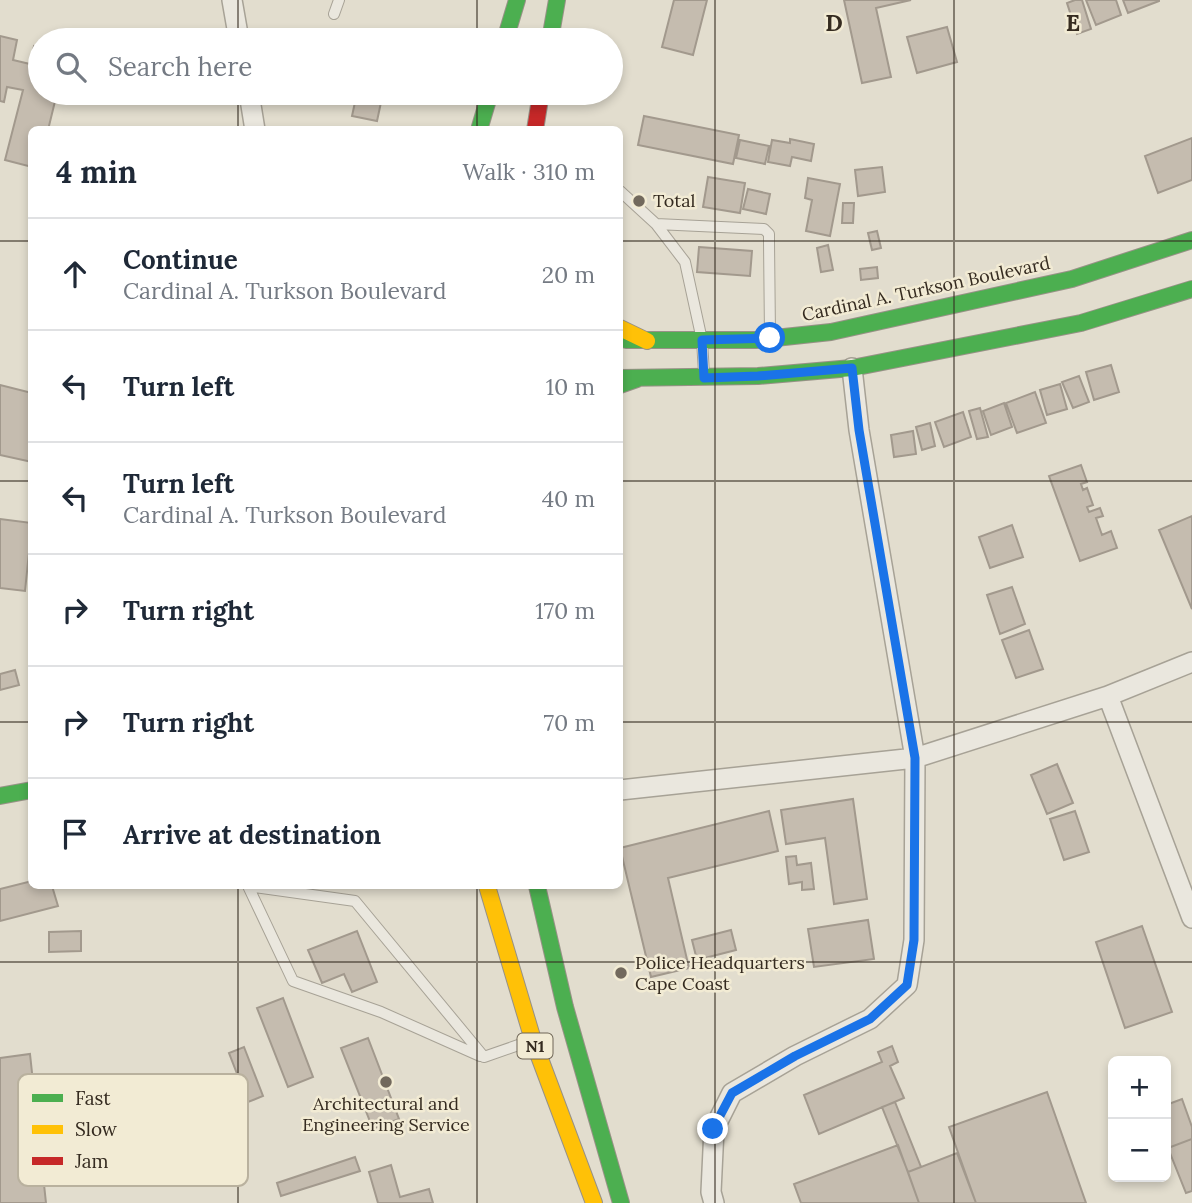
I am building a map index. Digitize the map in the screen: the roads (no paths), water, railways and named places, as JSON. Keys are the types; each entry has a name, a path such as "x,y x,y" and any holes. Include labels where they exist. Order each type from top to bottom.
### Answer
{"main road":[{"path":"509,28 517,0"},
{"path":"552,28 557,0"},
{"path":"480,126 486,105"},
{"name":"Cardinal A. Turkson Boulevard","path":"623,340 770,338 831,332 1073,284 1192,240"},
{"path":"623,378 758,376 852,368 1080,318 1192,289"},
{"path":"623,329 647,341"},
{"path":"623,384 637,379"},
{"path":"0,796 28,791"},
{"name":"N1","path":"488,889 533,1040 594,1203"},
{"name":"N1","path":"538,889 565,1007 621,1203"}],"street":[{"path":"232,0 237,28"},
{"path":"250,105 254,126"},
{"path":"714,1203 711,1192 713,1129 732,1093 795,1056 870,1019 907,985 914,940 915,758 859,430 852,368"},
{"path":"623,790 915,758 1108,696 1192,662"},
{"path":"1108,696 1192,918"}],"lane":[{"path":"334,14 339,0"},
{"path":"623,194 656,224 685,262 702,340 704,378"},
{"path":"656,224 764,229 769,234 770,338"},
{"path":"249,889 293,981 381,1012 484,1057 533,1040"},
{"path":"269,889 355,901 484,1057"}],"place":[{"name":"Total","path":"639,201"},
{"name":"Police Headquarters Cape Coast","path":"621,973"},
{"name":"Architectural and Engineering Service","path":"386,1082"}]}
